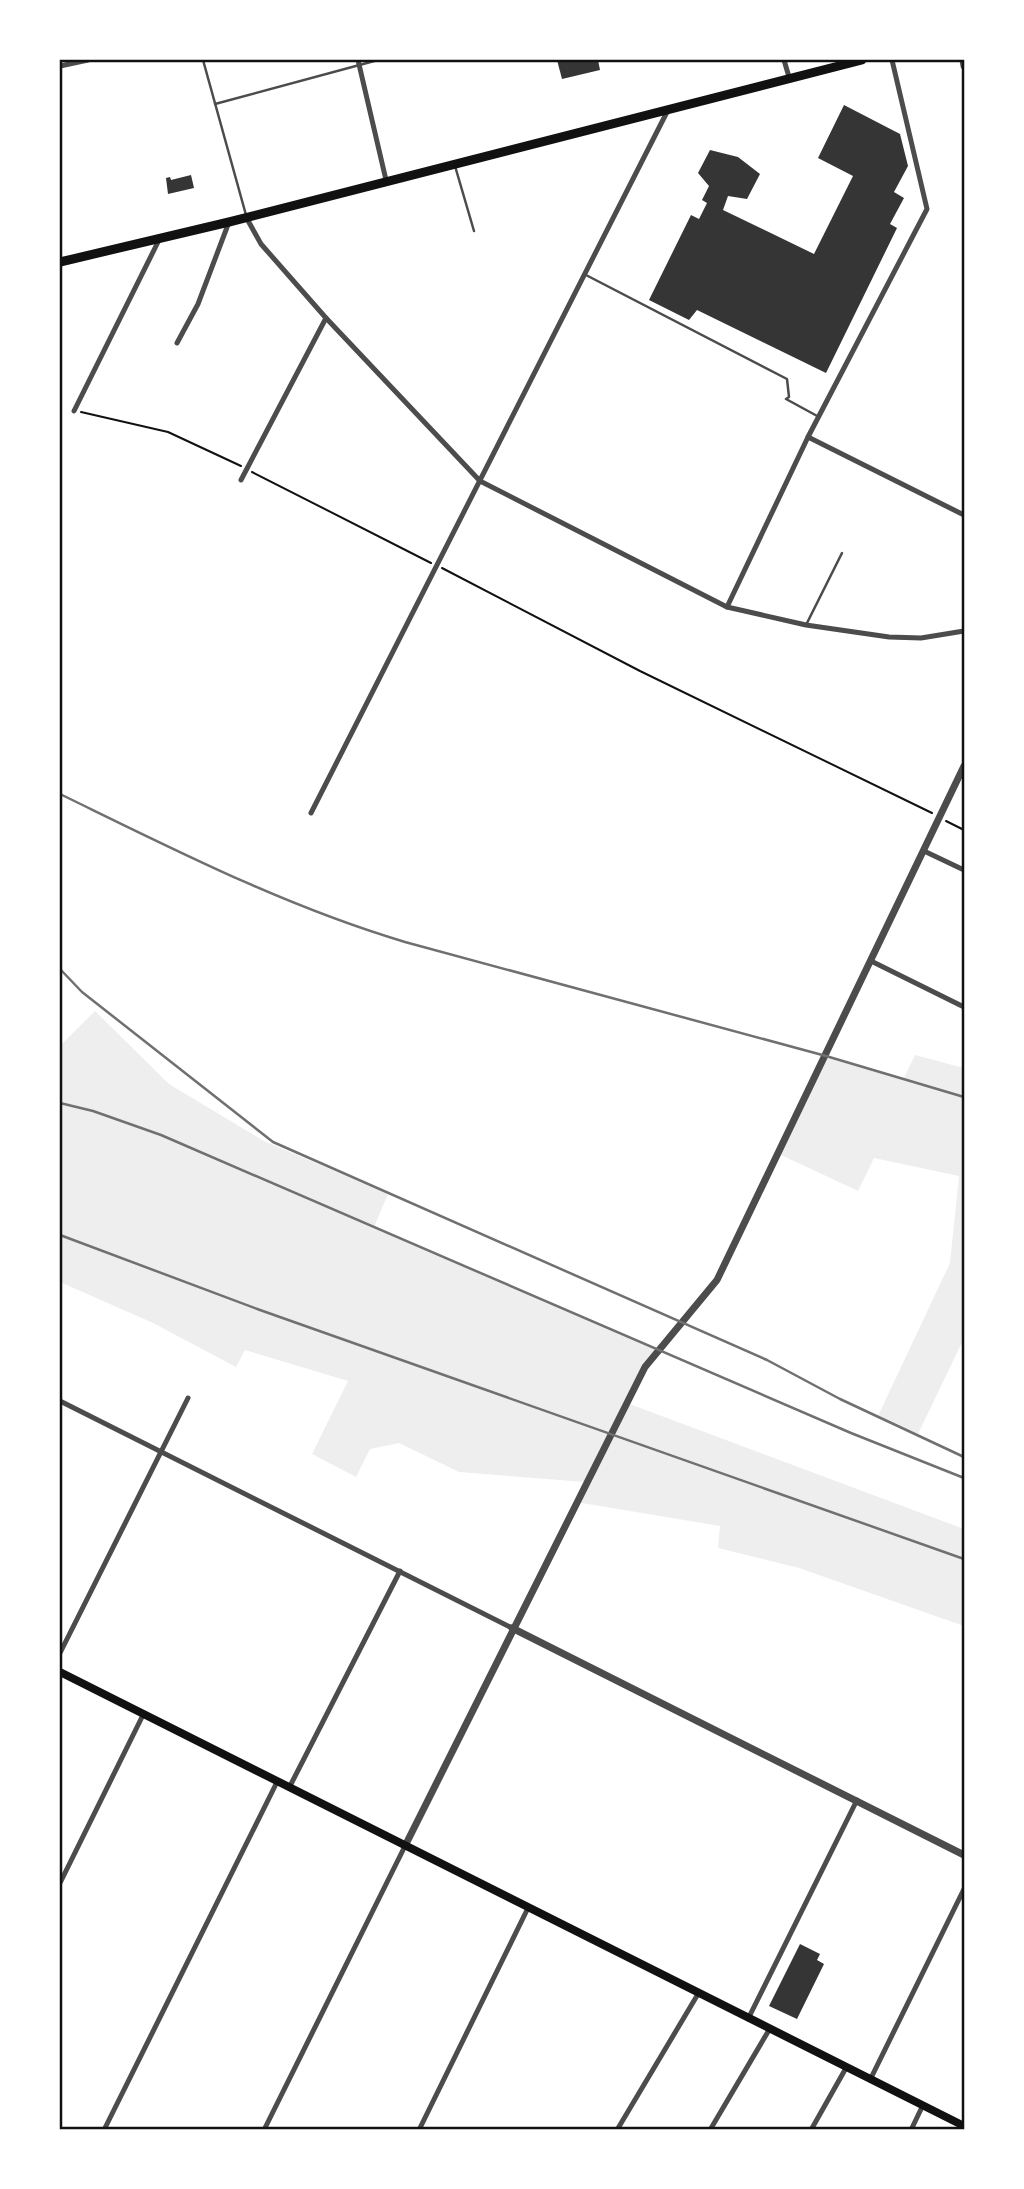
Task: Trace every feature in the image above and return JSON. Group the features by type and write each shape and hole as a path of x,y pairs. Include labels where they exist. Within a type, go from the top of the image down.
{"main road":[{"path":"60,259 229,222 454,162 862,60"},
{"path":"60,1672 964,2126"}],"street":[{"path":"60,66 88,60"},
{"path":"784,60 789,77"},
{"path":"727,607 808,438 927,209 892,60"},
{"path":"963,60 964,66"},
{"path":"359,62 386,180"},
{"path":"311,813 668,110"},
{"path":"246,217 261,244 326,318 480,481 727,607 806,625 889,638 921,638 964,631"},
{"path":"177,343 198,304 229,222"},
{"path":"74,411 160,237"},
{"path":"241,480 326,318"},
{"path":"808,438 964,515"},
{"path":"264,2130 617,1421 657,1349 717,1280 964,766"},
{"path":"924,850 964,870"},
{"path":"871,961 964,1007"},
{"path":"60,1653 188,1398"},
{"path":"60,1401 964,1855"},
{"path":"289,1788 400,1570"},
{"path":"60,1883 143,1714"},
{"path":"104,2130 277,1782"},
{"path":"748,2019 857,1800"},
{"path":"870,2080 964,1889"},
{"path":"419,2130 528,1908"},
{"path":"617,2130 698,1994"},
{"path":"710,2130 769,2030"},
{"path":"811,2130 846,2068"},
{"path":"911,2130 923,2105"}],"lane":[{"path":"203,60 246,217"},
{"path":"215,104 359,62 378,60"},
{"path":"454,162 474,231"},
{"path":"584,274 787,379 789,397 786,399 819,417"},
{"path":"806,625 842,553"}],"path":[{"path":"74,411 168,432 241,466"},
{"path":"250,471 430,562"},
{"path":"441,568 640,671 936,816"},
{"path":"945,820 964,830"}],"shaded area":[{"path":"95,1011 169,1084 264,1141 388,1194 374,1227 657,1349 627,1403 964,1529 964,1626 799,1568 718,1548 720,1526 576,1502 585,1482 459,1472 399,1443 370,1449 356,1477 312,1454 348,1381 245,1350 236,1367 153,1323 60,1282 60,1046"},
{"path":"915,1055 964,1068 964,1338 918,1434 878,1416 950,1263 959,1176 874,1158 858,1191 779,1154 826,1056 904,1078"}],"building":[{"path":"557,60 598,60 600,70 562,79"},
{"path":"844,105 900,134 908,166 894,192 904,198 890,224 897,228 826,373 697,310 689,320 649,300 691,215 699,219 707,203 702,200 709,186 698,173 710,150 738,157 760,174 747,199 728,196 723,210 814,254 853,176 818,158"},
{"path":"191,175 194,188 168,194 166,178 170,177 171,180"},
{"path":"800,1944 820,1954 817,1960 824,1964 797,2019 769,2006"}],"railway":[{"path":"60,794 272,894 360,928 826,1056 964,1097"},
{"path":"60,969 82,992 273,1142 767,1360 840,1399 964,1457"},
{"path":"60,1103 93,1111 161,1135 851,1433 964,1478"},
{"path":"60,1235 260,1310 964,1559"}]}
